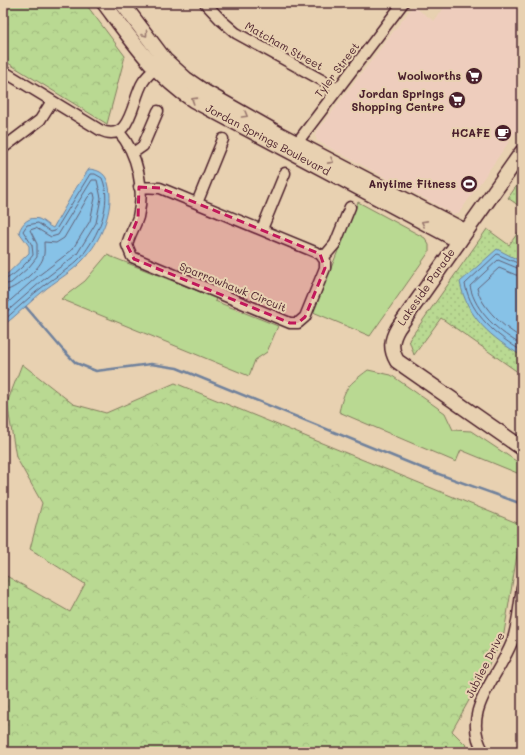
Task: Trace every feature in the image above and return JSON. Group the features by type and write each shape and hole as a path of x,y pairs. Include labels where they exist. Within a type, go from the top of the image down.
{"street":[{"name":"Jordan Springs Boulevard","path":"104,3 160,65"},
{"name":"Jordan Springs Boulevard","path":"122,3 174,86 193,100 293,148 462,236"},
{"name":"Matcham Street","path":"206,3 221,20 236,33 338,89"},
{"name":"Tyler Street","path":"293,148 403,3"},
{"path":"3,71 104,132 113,134 119,132 127,122 143,82 160,65"},
{"path":"3,148 40,120 52,101"},
{"path":"133,153 143,146 158,111"},
{"name":"Sparrowhawk Circuit","path":"119,132 133,153 139,187 139,211 127,245 132,257 284,321 298,323 305,317 325,268 324,258"},
{"path":"197,203 223,139"},
{"name":"Lakeside Parade","path":"522,152 398,328 393,337 392,353 397,361 405,367 522,448"},
{"path":"262,229 285,173"},
{"path":"139,187 160,188 317,252 324,258 335,244 350,207"},
{"name":"Jubilee Drive","path":"484,752 479,744 475,728 476,712 512,641 522,588"}],"highlighted area":[{"path":"139,187 160,188 320,254 325,268 305,317 298,323 290,323 134,259 127,245 138,218"}],"shaded area":[{"path":"448,3 522,3 522,123 459,213 453,214 317,141 315,134 413,6 434,21"}],"green space":[{"path":"3,3 85,3 125,56 107,124 3,60"},
{"path":"522,178 522,208 508,198"},
{"path":"358,202 425,238 429,245 429,252 370,336 313,312"},
{"path":"522,227 522,375 441,318 414,355 409,340 487,229 509,245"},
{"path":"107,255 216,298 215,301 278,326 267,352 255,360 249,376 61,299 85,281"},
{"path":"22,364 73,404 106,413 175,383 522,525 503,639 452,731 473,752 3,752 3,574 70,612 85,584 30,549 42,503 16,457 7,403"},
{"path":"368,370 391,375 445,413 453,430 471,431 522,465 522,475 461,450 456,462 339,412 345,392 355,380"}],"water":[{"path":"89,169 103,174 107,179 109,187 109,206 100,235 89,253 79,264 47,288 3,326 3,278 29,253 29,246 19,232 20,229 26,221 32,218 39,219 53,228 76,188"},
{"path":"497,249 522,262 522,356 501,342 482,326 468,306 463,295 460,282"}],"waterway":[{"path":"26,307 76,363 96,371 151,364 177,368 422,468 522,504"}],"place":[{"name":"Woolworths","path":"474,76"},
{"name":"Jordan Springs Shopping Centre","path":"457,100"},
{"name":"HCAFE","path":"503,133"},
{"name":"Anytime Fitness","path":"469,184"}]}
